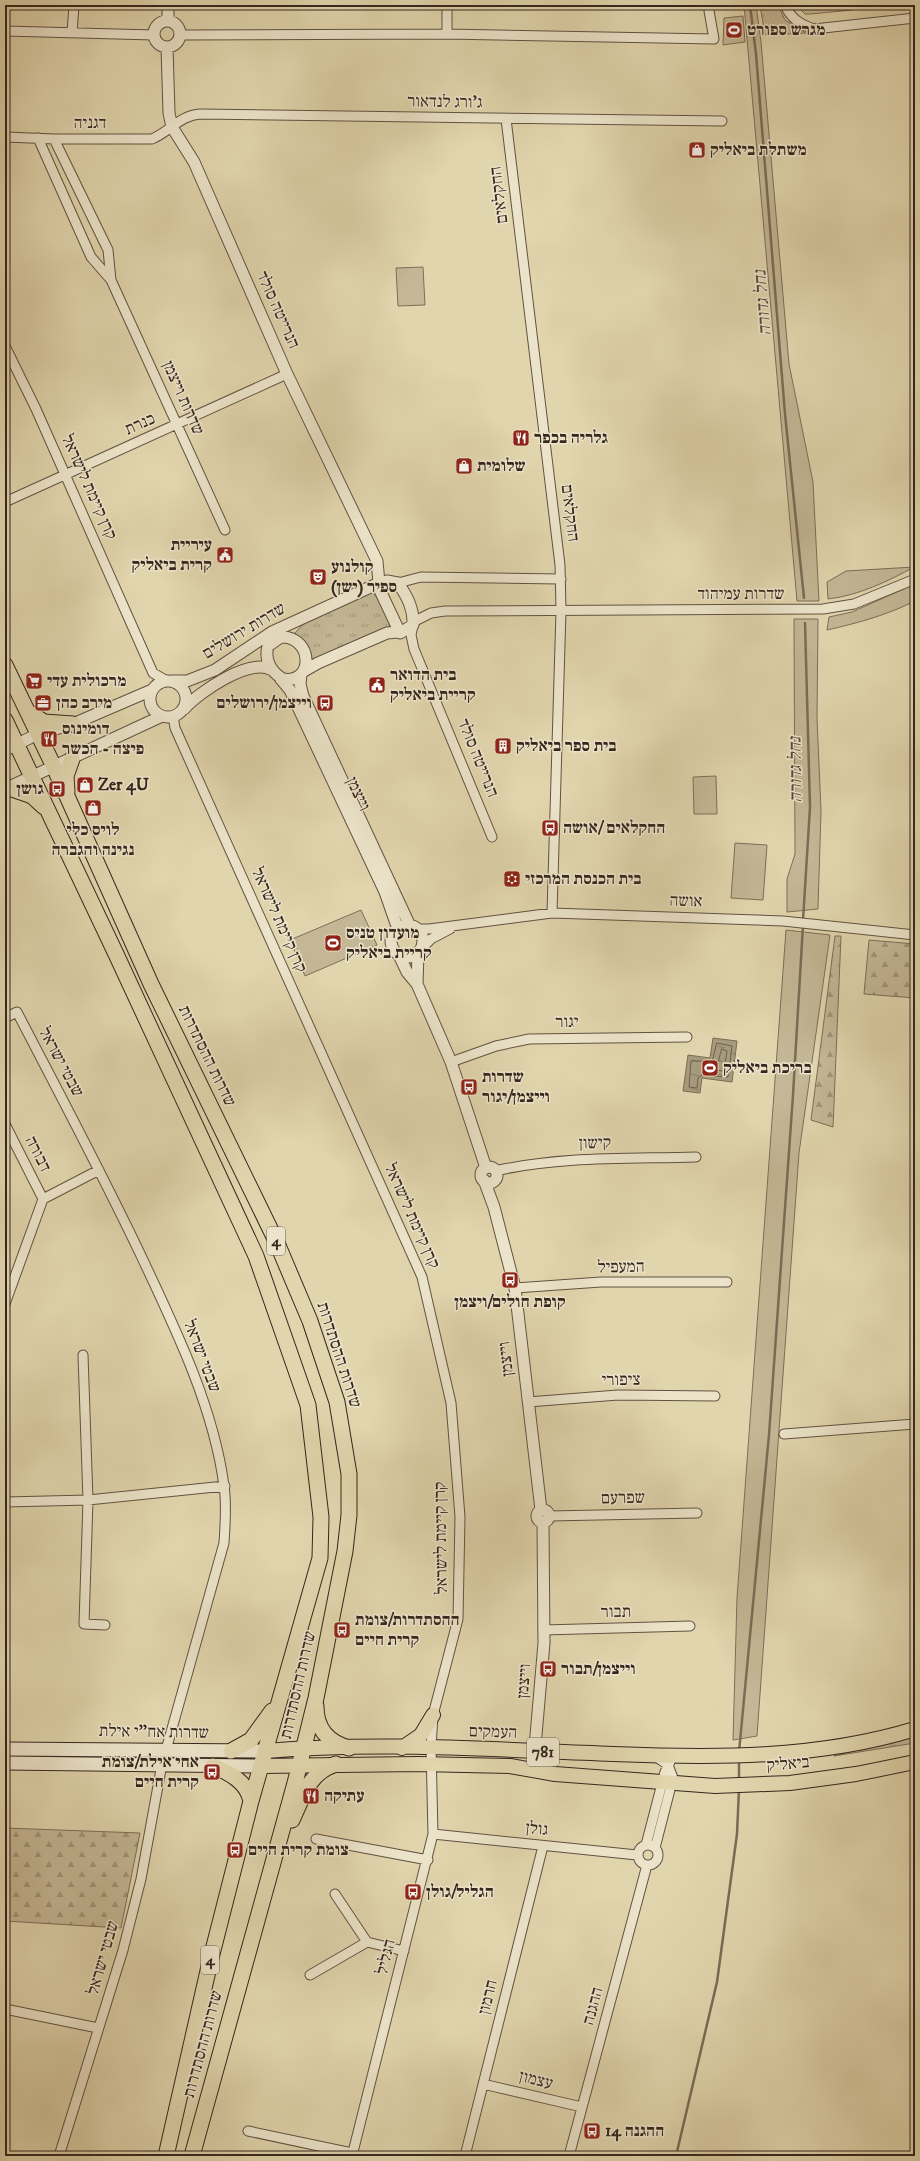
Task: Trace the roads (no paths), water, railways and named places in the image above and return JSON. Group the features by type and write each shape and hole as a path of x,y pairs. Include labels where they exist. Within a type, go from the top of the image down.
{"highway":[{"name":"4","path":"5,665 54,767"},
{"path":"26,710 44,722 73,724"},
{"name":"4","path":"5,720 11,747 32,777"},
{"path":"68,799 66,776 72,759"},
{"name":"שדרות ההסתדרות","path":"54,767 151,984 277,1243 310,1321 337,1402 349,1474 349,1515 345,1551 316,1698 192,2156"},
{"name":"שדרות ההסתדרות","path":"32,777 256,1256 308,1405 321,1517 320,1558 251,1801 210,1962 166,2156"},
{"path":"7,788 32,796 48,811"},
{"path":"231,1751 251,1740 267,1720 280,1698"},
{"path":"316,1698 316,1716 320,1728 334,1742 350,1748"},
{"path":"275,1853 312,1780 323,1769 336,1764"},
{"path":"213,1766 235,1777 247,1791 251,1801"}],"main road":[{"path":"402,1748 421,1735 433,1715"},
{"name":"ביאליק","path":"682,1756 770,1755 848,1746 915,1729"},
{"name":"שדרות אח\"י אילת","path":"5,1749 266,1751 303,1748"},
{"name":"העמקים","path":"303,1748 430,1748 682,1756"},
{"name":"שדרות אח\"י אילת","path":"5,1762 213,1766 298,1765"},
{"name":"ביאליק","path":"668,1784 703,1786 774,1785 837,1777 915,1762"},
{"name":"העמקים","path":"298,1765 431,1764 518,1766 555,1774 624,1778 668,1784"}],"street":[{"path":"72,34 74,5"},
{"path":"168,5 168,21"},
{"path":"447,5 447,34"},
{"path":"179,35 447,34 714,39 708,5"},
{"path":"785,5 788,13 800,24 814,29 915,18"},
{"path":"168,21 178,28 179,35 175,43 167,47 157,42 154,36 157,25 168,21"},
{"path":"5,31 154,36"},
{"name":"הנרייטה סולד","path":"167,47 169,113 172,127 194,162 287,374 377,561 378,583 399,632 414,649"},
{"name":"ג'ורג לנדאור","path":"172,127 194,114 722,121"},
{"name":"החקלאים","path":"506,119 561,579 552,913"},
{"name":"דגניה","path":"5,137 54,139 152,139 172,127"},
{"name":"שדרות וייצמן","path":"38,138 91,257 112,280"},
{"name":"שדרות וייצמן","path":"54,139 108,250 112,280 225,530"},
{"name":"קרן קיימת לישראל","path":"5,346 66,475 153,673 169,681"},
{"name":"כנרת","path":"5,502 287,374"},
{"path":"378,583 387,581 398,583 421,577 561,579"},
{"name":"שדרות עמיהוד","path":"561,611 823,609 854,604 915,579"},
{"name":"שדרות ירושלים","path":"169,681 187,681 215,670 272,632 378,583"},
{"path":"398,583 406,594 413,623"},
{"path":"276,640 266,656 272,670 280,678 292,679 318,663 387,633 399,632 431,613 444,611 561,611"},
{"path":"215,670 257,652 315,612"},
{"name":"הנרייטה סולד","path":"413,623 411,635 414,649 492,837"},
{"path":"276,640 294,638 301,645 306,657 302,673"},
{"name":"שדרות ירושלים","path":"7,788 172,714 201,692 248,669 260,666 272,670"},
{"name":"וייצמן","path":"302,673 300,684 303,696 413,927"},
{"name":"וייצמן","path":"280,678 290,690 385,892 398,929"},
{"path":"11,747 38,734 73,724 152,690 158,684 169,681 182,687 186,699 172,714 154,712 150,703 152,690"},
{"name":"קרן קיימת לישראל","path":"172,714 175,728 422,1277 451,1403 460,1517 458,1619 433,1715 430,1748 431,1764"},
{"name":"אושה","path":"413,927 456,926 552,913 670,916 798,923 915,935"},
{"name":"אושה","path":"420,950 432,939 456,926"},
{"path":"413,927 423,938 420,950 411,957 399,955 394,950 392,941 398,929 413,927"},
{"name":"וייצמן","path":"417,984 420,950"},
{"name":"וייצמן","path":"399,955 407,972 417,984 451,1062 492,1172 494,1207"},
{"name":"שבטי ישראל","path":"5,1018 17,1012 99,1170 176,1329 217,1446 225,1486 226,1514 224,1543 166,1750"},
{"name":"יגור","path":"451,1062 496,1046 530,1039 687,1037"},
{"name":"דבורה","path":"5,1124 8,1136 43,1199"},
{"name":"קישון","path":"492,1172 527,1164 572,1160 696,1157"},
{"path":"5,1304 43,1199 99,1170"},
{"name":"וייצמן","path":"492,1172 481,1173 494,1207 515,1288 528,1402 544,1516 544,1643 536,1752 533,1770"},
{"name":"המעפיל","path":"515,1288 601,1282 727,1282"},
{"path":"83,1355 88,1500 84,1624 106,1625"},
{"name":"ציפורי","path":"528,1402 618,1395 715,1396"},
{"path":"784,1434 915,1424"},
{"path":"5,1502 88,1500 225,1486"},
{"name":"שפרעם","path":"544,1516 697,1513"},
{"name":"תבור","path":"543,1630 690,1626"},
{"path":"655,1756 668,1765"},
{"path":"668,1784 646,1845 640,1848 637,1855 641,1863 647,1865 654,1863 657,1858 655,1848 668,1784 668,1765 672,1760 682,1756"},
{"name":"שבטי ישראל","path":"59,2156 119,1963 141,1879 162,1764"},
{"name":"הגליל","path":"352,2154 434,1834 431,1764"},
{"name":"גולן","path":"434,1834 637,1855"},
{"path":"316,1839 428,1860"},
{"path":"646,1845 655,1848"},
{"name":"חרמון","path":"465,2156 543,1846"},
{"name":"ההגנה","path":"569,2156 647,1865"},
{"path":"335,1894 367,1942 404,1951"},
{"path":"310,1976 367,1942"},
{"path":"5,2009 98,2028"},
{"name":"עצמון","path":"483,2084 582,2107"},
{"path":"248,2131 352,2154"}],"water":[{"name":"בריכת ביאליק","path":"713,1038 737,1041 732,1082 702,1078 700,1093 683,1091 688,1055 710,1058"}],"waterway":[{"name":"נחל גדורה","path":"750,5 756,54 785,414 804,598"},
{"name":"נחל גדורה","path":"803,920 810,807 805,623"},
{"path":"739,1752 769,1435 793,1095 803,925"},
{"path":"739,1761 739,1780"},
{"path":"676,2156 717,1982 737,1834 739,1789"}],"place":[{"name":"מגרש ספורט","path":"734,30"},
{"name":"משתלת ביאליק","path":"697,150"},
{"name":"גלריה בכפר","path":"521,438"},
{"name":"שלומית","path":"464,466"},
{"name":"עיריית קרית ביאליק","path":"225,555"},
{"name":"קולנוע ספיר (ישן)","path":"318,577"},
{"name":"מרכולית עדי","path":"34,681"},
{"name":"בית הדואר קריית ביאליק","path":"377,685"},
{"name":"מירב כהן","path":"43,703"},
{"name":"וייצמן/ירושלים","path":"325,703"},
{"name":"דומינוס פיצה - הכשר","path":"49,739"},
{"name":"בית ספר ביאליק","path":"503,746"},
{"name":"Zer 4U","path":"85,785"},
{"name":"גושן","path":"57,789"},
{"name":"לויס כלי נגינה והגברה","path":"93,808"},
{"name":"החקלאים /אושה","path":"550,828"},
{"name":"בית הכנסת המרכזי","path":"512,879"},
{"name":"מועדון טניס קריית ביאליק","path":"333,943"},
{"name":"בריכת ביאליק","path":"710,1068"},
{"name":"שדרות וייצמן/יגור","path":"469,1087"},
{"name":"קופת חולים/ויצמן","path":"510,1280"},
{"name":"ההסתדרות/צומת קרית חיים","path":"342,1630"},
{"name":"וייצמן/תבור","path":"548,1669"},
{"name":"אחי אילת/צומת קרית חיים","path":"212,1772"},
{"name":"עתיקה","path":"311,1796"},
{"name":"צומת קרית חיים","path":"235,1850"},
{"name":"הגליל/גולן","path":"413,1892"},
{"name":"ההגנה 14","path":"592,2131"}]}
